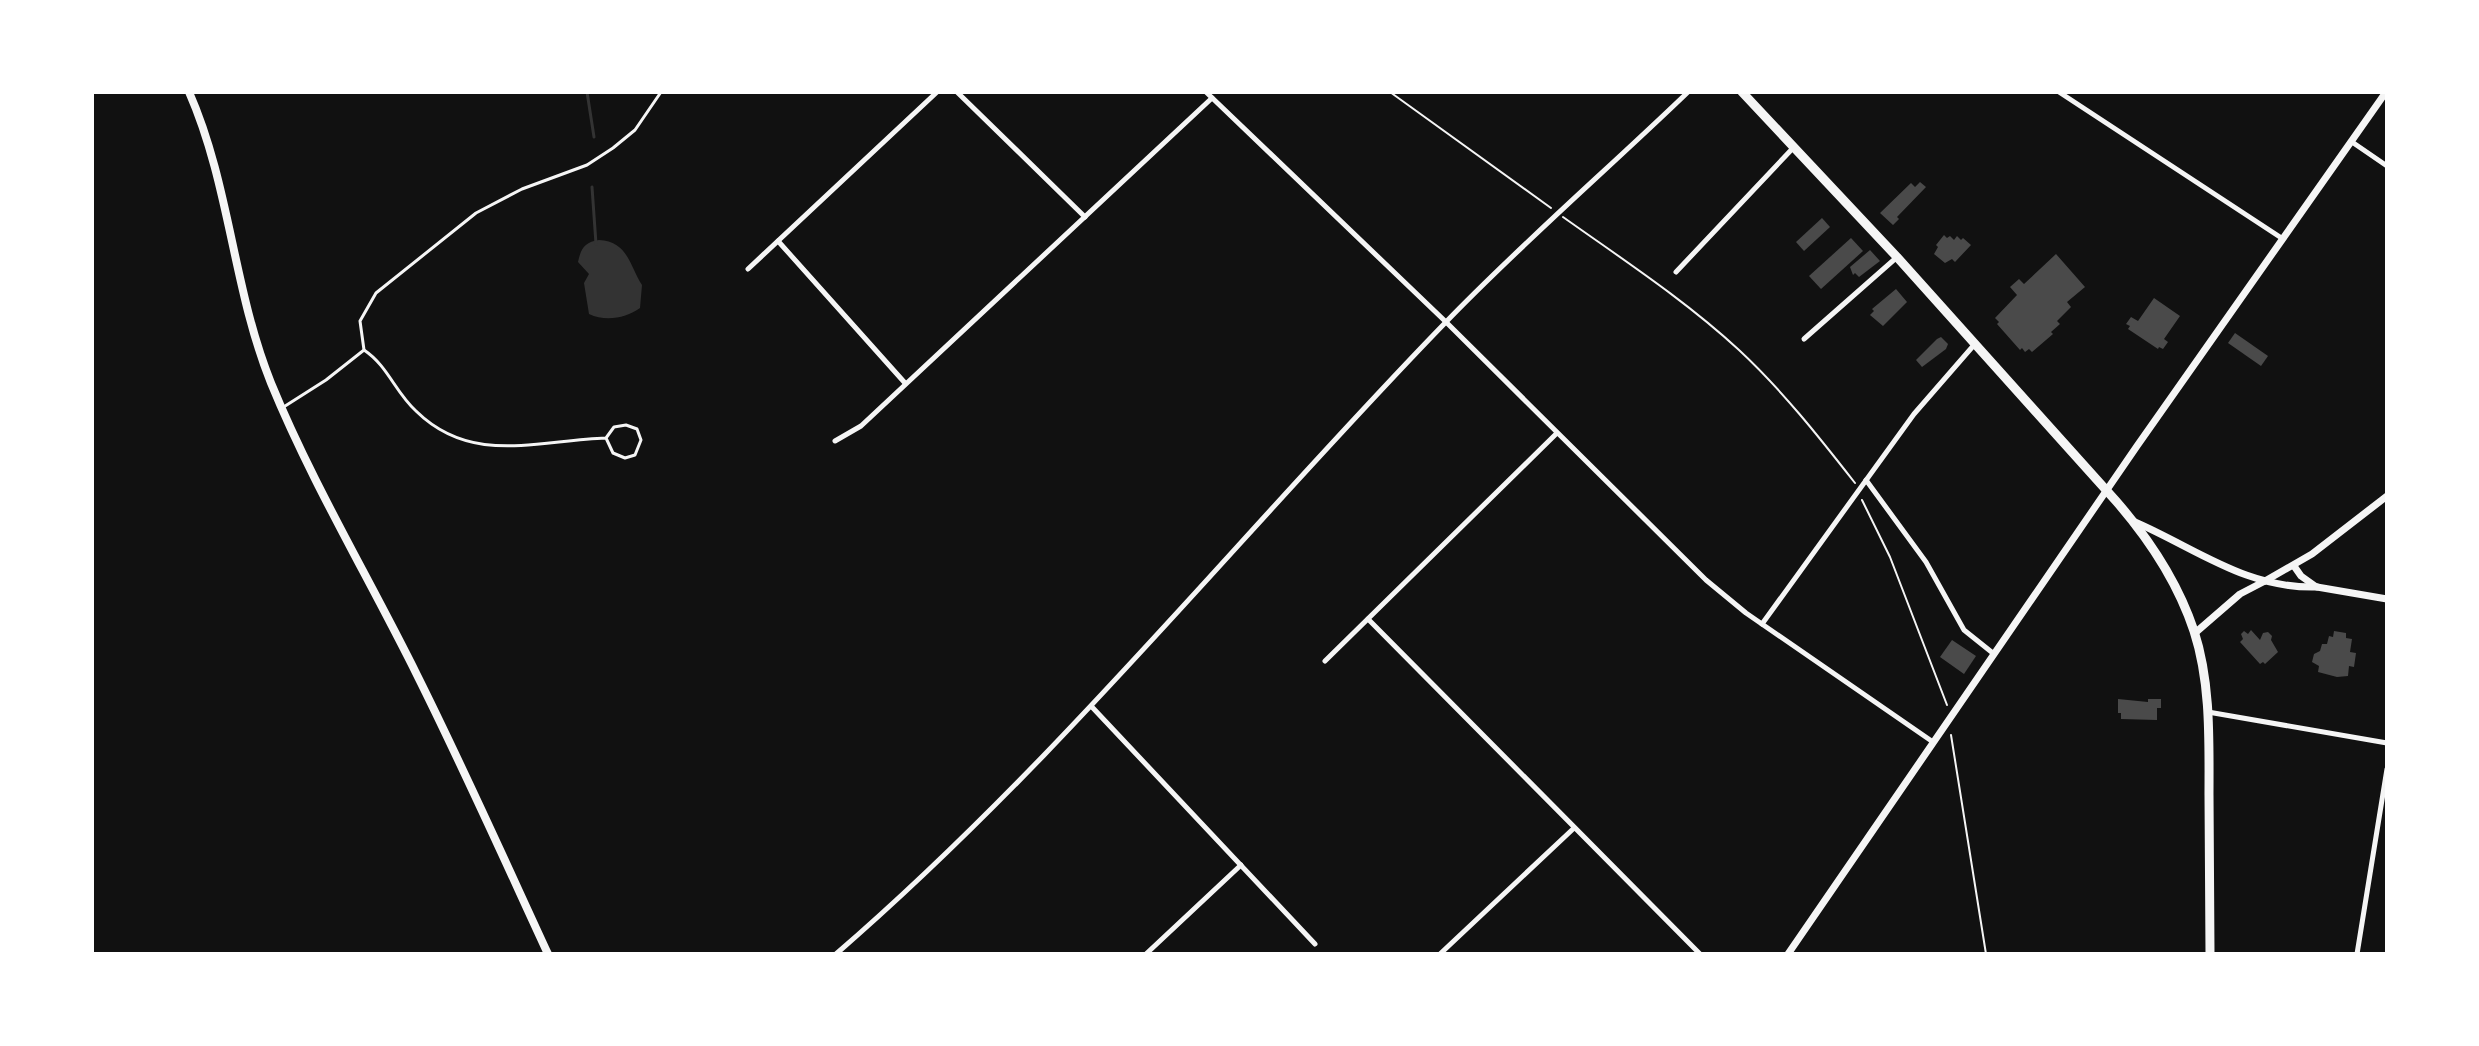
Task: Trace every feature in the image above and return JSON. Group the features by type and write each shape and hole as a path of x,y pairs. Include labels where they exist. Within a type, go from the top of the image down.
{"highway":[{"path":"1742,92 1897,257 2107,491 2133,521 2167,570 2195,633 2204,671 2208,712 2210,954"}],"main road":[{"path":"189,92 219,187 262,357 282,408 419,678 548,954"},
{"path":"1788,954 2386,92"},
{"path":"2195,633 2240,594 2294,566 2387,496"},
{"path":"2133,521 2231,571 2265,581 2387,599"},
{"path":"2294,566 2306,581 2317,587"}],"street":[{"path":"748,269 937,92"},
{"path":"957,92 1085,217"},
{"path":"1206,92 1446,322 1706,580 1762,624 1934,743"},
{"path":"836,954 947,854 1092,707 1446,322 1688,92"},
{"path":"2059,92 2283,239"},
{"path":"835,441 861,426 1212,98"},
{"path":"2352,142 2387,166"},
{"path":"1676,272 1794,147"},
{"path":"778,241 905,383"},
{"path":"1804,339 1897,257"},
{"path":"1762,624 1923,402 1975,344"},
{"path":"1325,661 1557,433"},
{"path":"1866,480 1926,562 1964,630 1995,654"},
{"path":"1368,619 1700,954"},
{"path":"1092,707 1315,944"},
{"path":"2208,712 2387,743"},
{"path":"2357,954 2387,769"},
{"path":"1440,954 1573,829"},
{"path":"1146,954 1241,865"}],"lane":[{"path":"606,438 502,447 460,438 414,410 385,368 364,350 360,321 376,293 476,213 522,189 587,165 613,148 635,130 661,92"},
{"path":"282,408 326,380 364,350"},
{"path":"626,425 637,429 641,440 635,455 625,458 613,453 606,438 614,427 626,425"}],"path":[{"path":"1390,92 1551,208"},
{"path":"1568,220 1738,349 1772,383 1856,485"},
{"path":"1862,500 1890,557 1948,706"},
{"path":"1951,736 1986,954"}],"shaded area":[{"path":"599,240 609,241 622,250 642,285 640,308 629,314 609,318 589,314 584,283 589,274 578,262 584,246"}],"building":[{"path":"1920,182 1926,187 1893,225 1880,213 1911,183 1915,187"},
{"path":"1822,218 1830,227 1804,251 1796,242"},
{"path":"1944,235 1954,240 1957,236 1961,240 1963,238 1971,245 1955,262 1952,259 1945,263 1934,254 1936,245"},
{"path":"1851,238 1863,251 1821,289 1809,276"},
{"path":"1870,250 1880,261 1859,277 1855,273 1853,275 1850,267"},
{"path":"2056,254 2085,287 2067,302 2071,307 2057,321 2060,324 2051,332 2053,334 2032,352 2029,349 2025,352 1997,324 1999,322 1995,318 2017,295 2010,287 2019,279 2024,284"},
{"path":"1896,289 1907,302 1883,326 1870,315 1874,311 1872,309"},
{"path":"2154,298 2180,316 2164,339 2168,342 2163,349 2158,349 2128,329 2130,326 2126,324 2131,317 2138,321"},
{"path":"2235,333 2268,356 2261,366 2228,343"},
{"path":"1941,337 1948,344 1946,349 1922,367 1916,360"},
{"path":"2251,630 2260,640 2263,633 2268,632 2272,636 2278,652 2265,664 2260,664 2240,642 2243,639 2241,634 2244,631 2248,634"},
{"path":"2334,631 2346,633 2346,638 2352,639 2350,652 2356,653 2354,667 2349,666 2348,676 2337,677 2318,672 2319,666 2312,662 2314,654 2320,651 2322,644 2327,644"},
{"path":"1952,640 1976,656 1964,674 1940,657"},
{"path":"2118,699 2148,702 2148,699 2161,699 2157,720 2121,719"}],"waterway":[{"path":"587,92 594,137"},
{"path":"592,187 596,244"}]}
